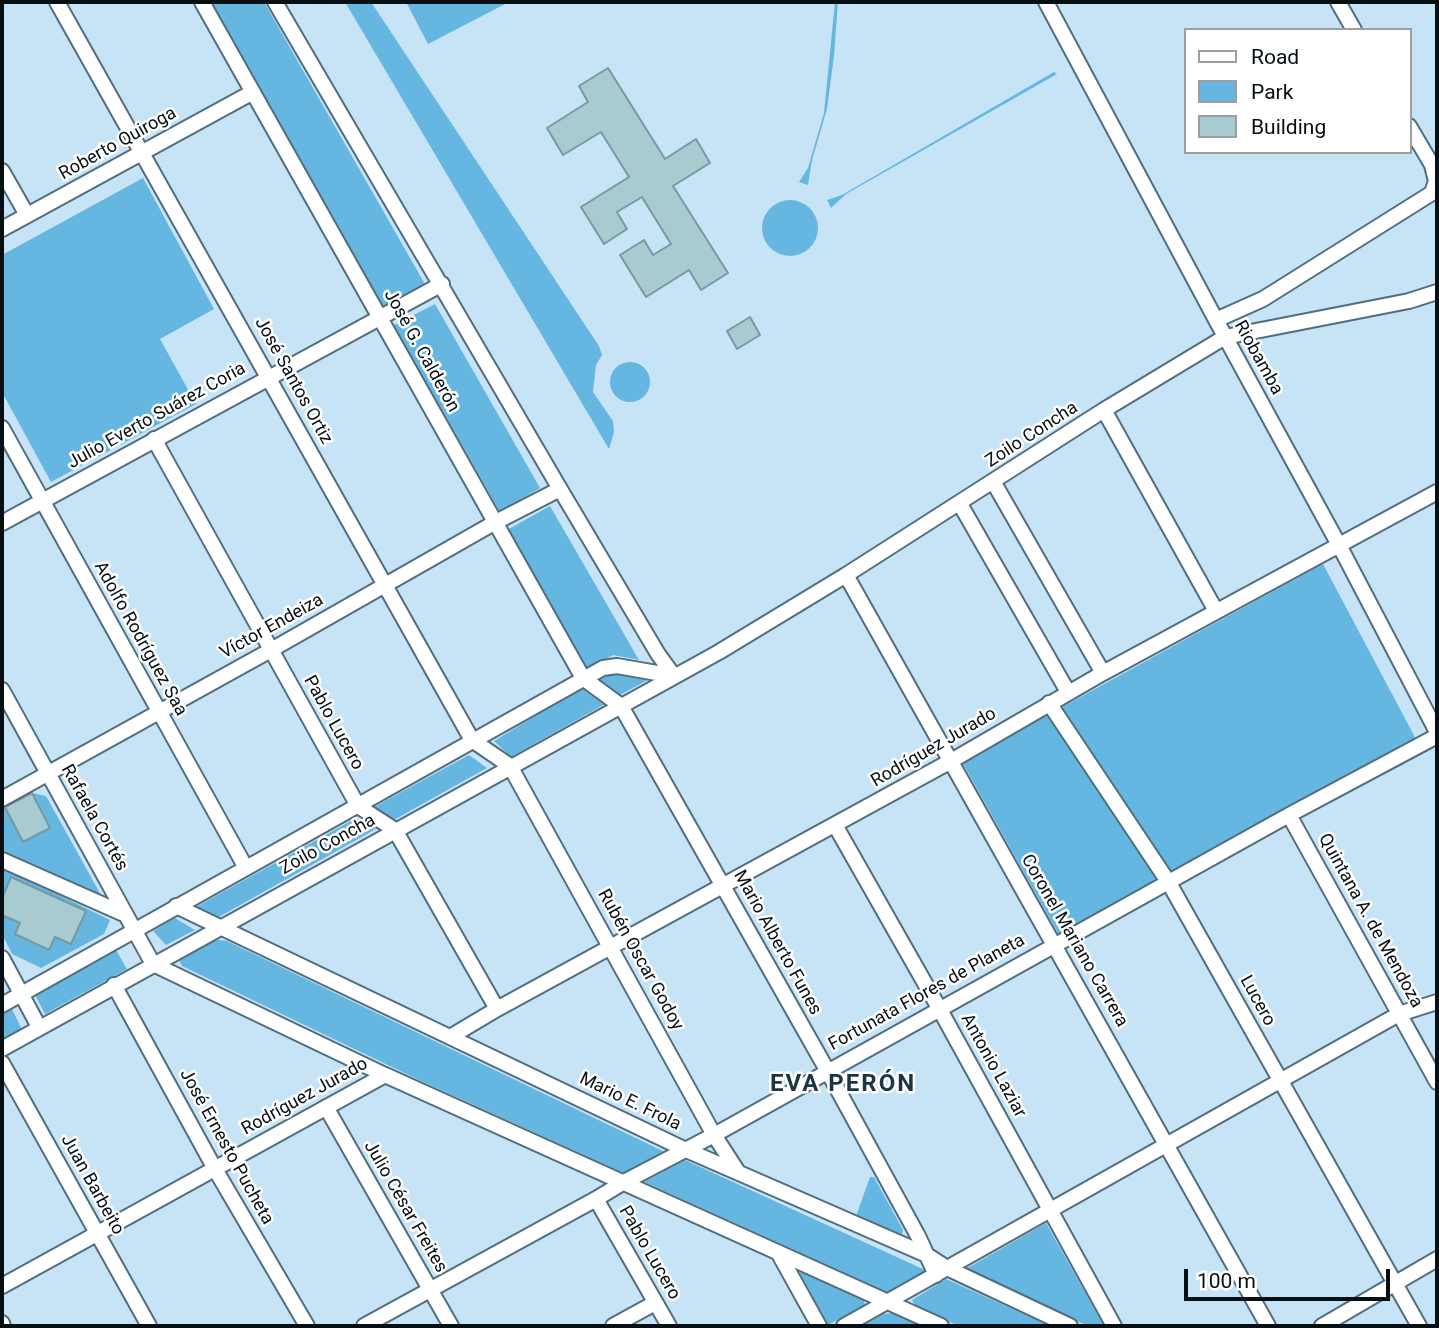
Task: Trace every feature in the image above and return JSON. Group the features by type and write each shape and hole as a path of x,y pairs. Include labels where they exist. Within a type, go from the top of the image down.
{"street":[{"name":"José Santos Ortiz","path":"57,2 472,740 510,766"},
{"name":"José G. Calderón","path":"202,2 583,678 621,706"},
{"path":"275,2 560,489 658,654 674,676"},
{"name":"Riobamba","path":"1045,2 1339,545 1437,734"},
{"path":"1338,2 1353,28"},
{"name":"Roberto Quiroga","path":"2,229 253,92"},
{"path":"1216,320 1263,299 1432,193 1436,181 1432,165 1411,129"},
{"path":"2,171 27,215"},
{"name":"Julio Everto Suárez Coria","path":"2,523 442,284"},
{"name":"Zoilo Concha","path":"2,1049 719,652 1225,337 1409,301 1437,292"},
{"path":"1104,410 1216,611"},
{"name":"Adolfo Rodríguez Saa","path":"2,428 246,868"},
{"name":"Pablo Lucero","path":"154,439 358,806 395,830 497,1009"},
{"path":"994,482 1103,673"},
{"name":"Víctor Endeiza","path":"2,799 494,523 560,489"},
{"name":"Rodríguez Jurado","path":"450,1037 951,761 1068,692 1437,492"},
{"path":"960,504 1068,692"},
{"name":"Coronel Mariano Carrera","path":"846,575 1268,1326"},
{"name":"Zoilo Concha","path":"2,1005 603,668 617,666 674,676"},
{"name":"Rafaela Cortés","path":"2,690 153,964"},
{"name":"Lucero","path":"1049,703 1168,883 1419,1326"},
{"name":"Mario Alberto Funes","path":"621,706 827,1070 927,1255"},
{"name":"Fortunata Flores de Planeta","path":"364,1326 1437,734"},
{"name":"Rubén Oscar Godoy","path":"510,766 713,1135 738,1172"},
{"name":"Quintana A. de Mendoza","path":"1289,815 1437,1082"},
{"name":"Antonio Laziar","path":"835,825 1114,1326"},
{"path":"2,860 124,914"},
{"name":"Mario E. Frola","path":"176,906 684,1149 927,1255 942,1272 1070,1326"},
{"path":"2,958 39,1027"},
{"path":"153,964 385,1075 941,1326"},
{"name":"José Ernesto Pucheta","path":"114,985 215,1169 307,1326"},
{"path":"844,1326 1399,1014 1437,1002"},
{"name":"Juan Barbeito","path":"2,1063 149,1326"},
{"name":"Rodríguez Jurado","path":"2,1286 385,1075"},
{"name":"Julio César Freites","path":"326,1107 451,1326"},
{"name":"Pablo Lucero","path":"596,1199 668,1326"},
{"path":"779,1254 819,1326"},
{"path":"1322,1326 1437,1259"},
{"path":"613,1326 655,1303"}],"green space":[{"path":"210,2 264,2 426,286 384,309"},
{"path":"345,2 371,2 599,346 602,355 596,365 593,392 613,421 614,432 609,449"},
{"path":"406,2 509,2 428,44"},
{"path":"835,2 838,2 834,56 827,109 812,160 808,185 799,182 808,168 824,113"},
{"path":"1054,72 1057,74 846,194 831,208 827,200 842,195"},
{"path":"143,178 214,309 160,339 196,404 51,482 2,392 2,255"},
{"path":"784,200 796,200 806,204 814,212 818,228 814,244 806,252 796,256 784,256 774,252 766,244 762,234 762,222 766,212 774,204"},
{"path":"435,304 540,488 500,512 394,325"},
{"path":"630,362 638,363 644,368 649,374 649,390 644,396 638,401 630,402 622,401 616,396 611,390 610,382 611,374 616,368 622,363"},
{"path":"550,506 639,660 613,655 587,669 507,530"},
{"path":"1323,564 1418,743 1059,935 962,762"},
{"path":"624,673 648,680 618,696 599,680 611,674"},
{"path":"583,687 605,704 511,757 494,741"},
{"path":"469,755 487,768 392,821 374,807"},
{"path":"32,793 46,796 101,895 2,852 2,809"},
{"path":"356,818 376,829 217,918 196,907"},
{"path":"2,867 110,920 104,934 41,968 12,954 2,934"},
{"path":"175,918 195,930 166,945 153,931"},
{"path":"210,939 227,941 667,1153 626,1174 421,1081 182,966 178,958"},
{"path":"116,950 127,969 45,1014 35,995"},
{"path":"12,1009 22,1030 2,1041 2,1015"},
{"path":"685,1160 925,1270 923,1275 889,1293 644,1182"},
{"path":"870,1177 874,1177 903,1230 901,1239 855,1219"},
{"path":"1046,1223 1104,1326 1088,1326 964,1270"},
{"path":"802,1272 864,1300 865,1306 826,1326 797,1275"},
{"path":"946,1279 1050,1326 959,1326 916,1307 912,1300"},
{"path":"892,1313 920,1326 862,1326 884,1314"}],"building":[{"path":"608,68 665,159 696,139 710,163 673,186 728,273 701,290 689,270 646,297 620,255 644,240 653,255 671,244 642,197 617,212 627,229 604,244 581,207 629,177 601,132 563,155 547,128 588,102 579,86"},
{"path":"750,317 760,335 737,349 727,331"},
{"path":"32,793 50,828 23,842 5,807"},
{"path":"11,877 86,911 71,944 55,937 49,950 15,934 20,923 2,915 2,898"}],"district":[{"name":"EVA PERÓN","path":"843,1085"}]}
